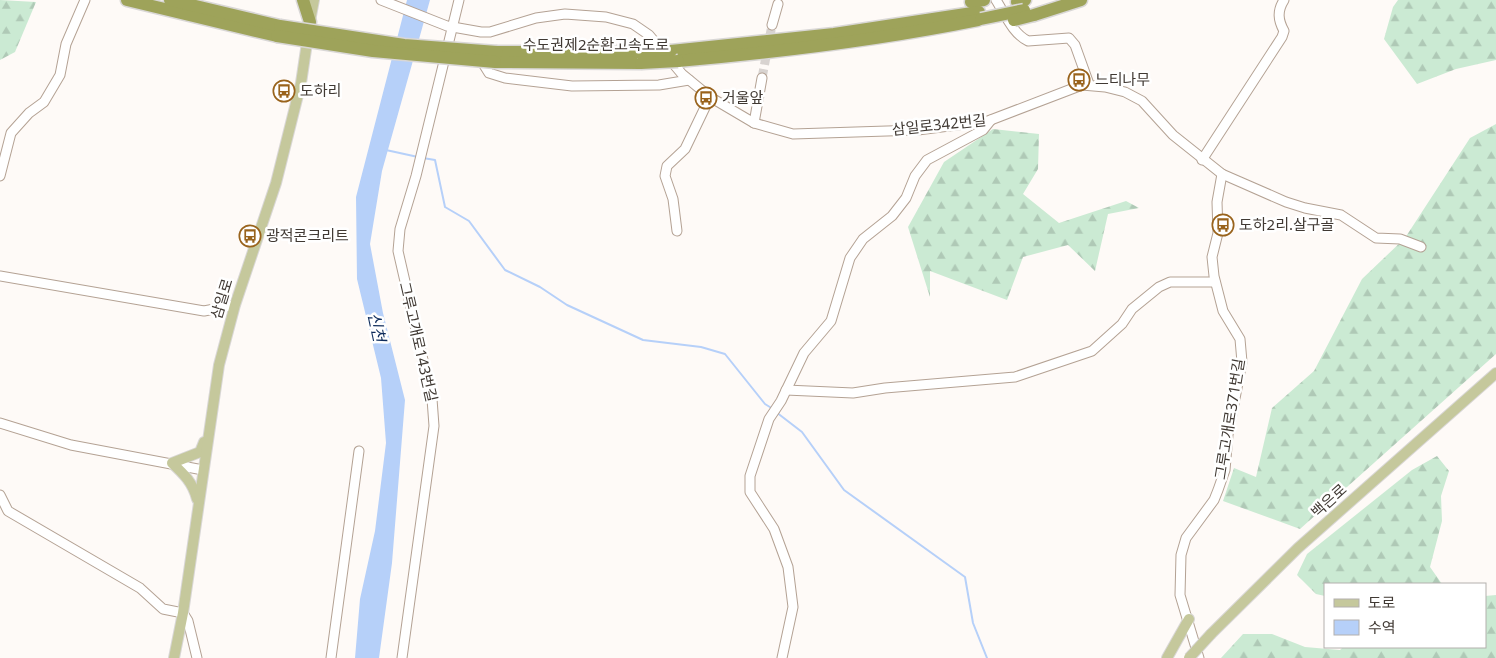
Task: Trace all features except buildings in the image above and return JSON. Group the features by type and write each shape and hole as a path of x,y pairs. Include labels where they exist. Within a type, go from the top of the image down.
{"highway":[{"name":"수도권제2순환고속도로","path":"127,0 278,31 404,45 492,60 675,56 724,57 924,31 979,8"},
{"name":"수도권제2순환고속도로","path":"170,0 206,8 278,31"},
{"path":"178,0 206,8"},
{"path":"303,0 310,22"},
{"name":"수도권제2순환고속도로","path":"675,56 765,42 842,33 979,8 1025,7 1066,0"},
{"path":"1002,24 1025,7 1081,0"},
{"path":"765,42 857,27"},
{"path":"724,57 832,51"}],"main road":[{"name":"삼일로","path":"174,658 183,613 219,365 235,305 288,141 301,83 314,0"},
{"name":"백은로","path":"1189,658 1298,548 1492,377"},
{"path":"198,505 194,488 188,478 172,463 200,452 210,429"},
{"path":"1168,658 1189,619"}],"street":[{"path":"0,176 11,133 28,113 44,102 60,75 66,44 85,0"},
{"name":"삼일로342번길","path":"381,0 450,27 490,32 550,16 606,17 633,24 649,36 689,80 710,97 754,123 781,132 819,134 918,130 991,120 1062,91 1089,84 1125,92 1142,101 1173,135 1202,160"},
{"name":"그루고개로143번길","path":"402,658 434,426 432,399 398,251 400,228 416,176 417,163 450,27 459,0"},
{"path":"996,0 1010,24 1028,41 1069,38 1076,45 1089,84"},
{"path":"1284,0 1278,14 1279,22 1284,31 1282,36 1202,160 1222,174 1286,202 1341,215 1376,238 1383,240 1400,239 1421,247"},
{"path":"772,25 778,4"},
{"path":"492,60 489,73 505,78 572,86 659,85 689,80"},
{"path":"754,123 762,78"},
{"path":"677,231 673,199 665,176 667,166 685,149 710,97"},
{"path":"782,658 792,607 788,567 774,529 750,492 750,476 769,419 804,353 831,321 850,258 863,238 892,216 906,198 915,176 927,160 983,130 991,120"},
{"name":"그루고개로371번길","path":"1199,658 1189,619 1180,595 1181,555 1186,538 1214,500 1225,470 1228,436 1242,362 1240,339 1223,311 1215,282 1212,257 1219,225 1217,202 1222,174"},
{"path":"0,276 204,311 235,305"},
{"path":"786,390 853,393 885,388 1015,377 1092,351 1122,324 1132,309 1159,287 1170,282 1215,282"},
{"path":"0,423 72,445 203,470"},
{"path":"331,658 359,451"},
{"path":"0,495 8,511 140,588 163,609 183,613"},
{"name":"삼일로","path":"183,613 188,621 197,658"}],"green space":[{"path":"0,0 36,2 15,52 0,60"},
{"path":"1398,0 1496,0 1496,60 1456,69 1417,84 1384,39 1393,7"},
{"path":"1496,124 1496,354 1300,529 1223,501 1234,468 1256,477 1272,408 1314,371 1362,279 1405,238 1470,138"},
{"path":"993,129 1039,134 1038,169 1023,194 1059,223 1126,201 1139,208 1108,214 1095,271 1068,245 1023,257 1007,300 930,271 930,297 908,227 944,162"},
{"path":"1437,456 1449,471 1441,496 1442,521 1430,567 1441,583 1324,583 1324,596 1316,594 1297,575 1307,554 1412,470"},
{"path":"1496,595 1496,658 1221,658 1243,634 1272,634 1305,647 1340,650 1342,648 1486,648 1486,596"}],"water":[{"name":"신천","path":"407,0 430,0 382,171 370,244 383,313 405,400 392,563 379,658 355,658 360,599 375,531 386,443 381,378 357,279 356,197"}],"waterway":[{"path":"386,150 418,157"},
{"path":"423,158 435,160 445,207 469,221 505,270 540,287 567,305 643,340 701,347 725,354 765,404 773,409"},
{"path":"776,412 802,432 844,490 965,577 973,623 987,658"}],"tunnel":[{"path":"762,78 772,25"}],"place":[{"name":"느티나무","path":"1079,80"},
{"name":"도하리","path":"284,91"},
{"name":"거울앞","path":"706,98"},
{"name":"도하2리.살구골","path":"1223,225"},
{"name":"광적콘크리트","path":"250,236"}]}
